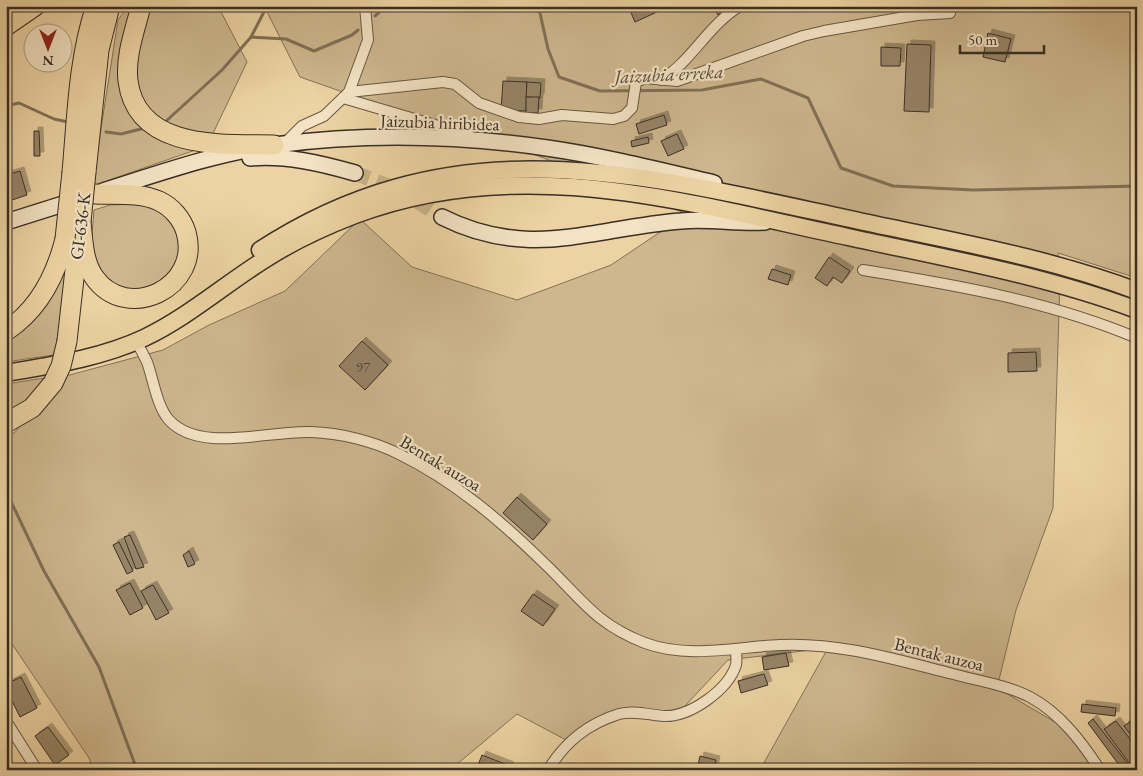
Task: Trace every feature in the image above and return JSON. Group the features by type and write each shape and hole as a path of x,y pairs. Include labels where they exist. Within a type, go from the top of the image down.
{"highway":[{"path":"6,26 35,6"},
{"name":"GI-636-K","path":"6,423 32,408 53,383 61,366 67,341 81,222 79,172 80,83 85,49 96,6"},
{"name":"GI-636-K","path":"6,331 32,308 49,283 65,239 79,172 99,50 110,6"},
{"path":"141,6 131,45 128,81 132,96 140,112 151,123 181,139 223,144 279,145"},
{"path":"81,222 84,251 90,268 100,284 116,294 134,299 152,296 168,288 181,274 187,257 187,238 181,221 175,213 152,198 95,194"}],"main road":[{"name":"Jaizubia hiribidea","path":"6,222 185,165 279,145 396,137 490,141 608,159 717,184 736,194"},
{"name":"Jaizubia hiribidea","path":"140,179 259,157 309,161 355,174"},
{"path":"158,331 258,252 296,228 354,201 432,178 486,170 567,170 656,180 736,194 1018,255 1084,272 1137,291"},
{"path":"6,373 96,356 136,342 158,331 198,306 263,260 309,234 374,208 434,193 486,185 565,185 698,205 1015,272 1079,290 1137,310"},
{"path":"442,217 481,233 528,241 577,238 641,225 682,220 748,223 772,221"}],"street":[{"path":"279,145 302,126 324,116 346,95 368,40 365,6"},
{"path":"660,80 675,72 716,26 740,6"},
{"path":"346,95 443,82 455,84 479,103 495,110 539,119 562,115 613,119 624,116 632,108 634,86 636,82 645,78 677,81 817,33 917,15 950,13"},
{"path":"346,95 490,141"},
{"path":"863,270 1002,295 1083,318 1137,338"},
{"name":"Bentak auzoa","path":"136,342 146,360 168,420 194,436 224,439 275,433 313,432 358,439 397,452 439,476 472,499 547,566 595,616 621,632 647,644 674,649 736,650 782,645 844,649 1001,687 1029,697 1047,709 1086,747 1100,770"},
{"path":"548,770 569,741 594,723 620,714 635,712 666,716 682,714 699,706 714,695 736,665 736,650"},
{"path":"6,721 37,770"}],"shaded area":[{"path":"128,6 218,6 247,62 207,146 92,186 118,20"},
{"path":"264,6 1137,6 1137,278 1058,253 1060,278 1053,508 1016,610 997,688 1072,732 1103,770 760,770 828,648 728,660 671,721 627,716 568,741 517,714 450,770 93,770 89,758 6,635 6,434 14,433 62,377 163,350 209,325 285,291 360,219 412,267 517,300 611,265 687,214 487,136 383,106 300,77"},
{"path":"133,204 152,207 169,219 178,230 179,261 171,274 141,292 124,291 107,280 96,268 91,247 94,210 110,205"},
{"path":"70,238 57,342 53,355 6,362 6,338"},
{"path":"44,378 30,399 6,415 6,384"}],"building":[{"path":"633,6 670,6 635,22 629,8"},
{"path":"712,6 731,6 718,15"},
{"path":"988,33 1011,39 1005,62 983,57"},
{"path":"907,44 931,45 929,112 904,111"},
{"path":"881,47 901,48 900,66 881,66"},
{"path":"503,81 527,82 526,111 501,110"},
{"path":"527,82 541,83 540,98 526,97"},
{"path":"526,97 539,97 538,113 526,113"},
{"path":"664,115 667,125 639,134 636,124"},
{"path":"34,131 39,131 40,156 34,156"},
{"path":"677,134 684,149 668,156 661,141"},
{"path":"648,137 649,143 632,147 631,141"},
{"path":"20,171 27,195 12,200 6,175"},
{"path":"829,257 850,271 842,283 833,277 827,286 815,278"},
{"path":"772,269 791,275 788,285 768,279"},
{"path":"362,341 388,365 365,390 339,366"},
{"path":"1036,352 1037,371 1008,372 1008,353"},
{"path":"517,497 547,524 533,540 503,513"},
{"path":"130,535 144,567 136,569 124,537"},
{"path":"119,542 133,571 127,574 113,545"},
{"path":"189,551 195,564 188,567 183,555"},
{"path":"130,583 143,608 130,615 116,590"},
{"path":"153,585 169,613 156,620 141,591"},
{"path":"533,594 555,609 543,626 521,611"},
{"path":"786,653 789,666 764,670 762,657"},
{"path":"764,674 768,685 741,693 738,681"},
{"path":"21,677 37,708 20,717 6,689 6,684"},
{"path":"1082,704 1116,708 1115,716 1081,712"},
{"path":"1093,719 1128,764 1122,769 1088,723"},
{"path":"1116,721 1137,748 1137,759 1130,764 1104,729"},
{"path":"1131,721 1137,728 1137,743 1124,726"},
{"path":"48,727 69,755 55,765 35,736"},
{"path":"482,755 510,766 508,770 476,770"},
{"path":"700,756 716,760 714,770 697,770"}],"waterway":[{"path":"251,37 267,6"},
{"name":"Jaizubia erreka","path":"375,16 382,10 395,6"},
{"name":"Jaizubia erreka","path":"533,6 540,13 548,49 559,77 600,91 702,90 761,79 808,98 841,168 893,186 973,190 1137,186"},
{"name":"Jaizubia erreka","path":"164,123 222,70 251,37 286,39 314,51 352,35 358,30"},
{"name":"Jaizubia erreka","path":"6,106 19,103 54,119 68,122"},
{"name":"Jaizubia erreka","path":"106,132 121,134 145,128"},
{"path":"6,491 44,571 99,667 137,770"}],"tunnel":[{"path":"355,173 401,191 442,217"}]}
